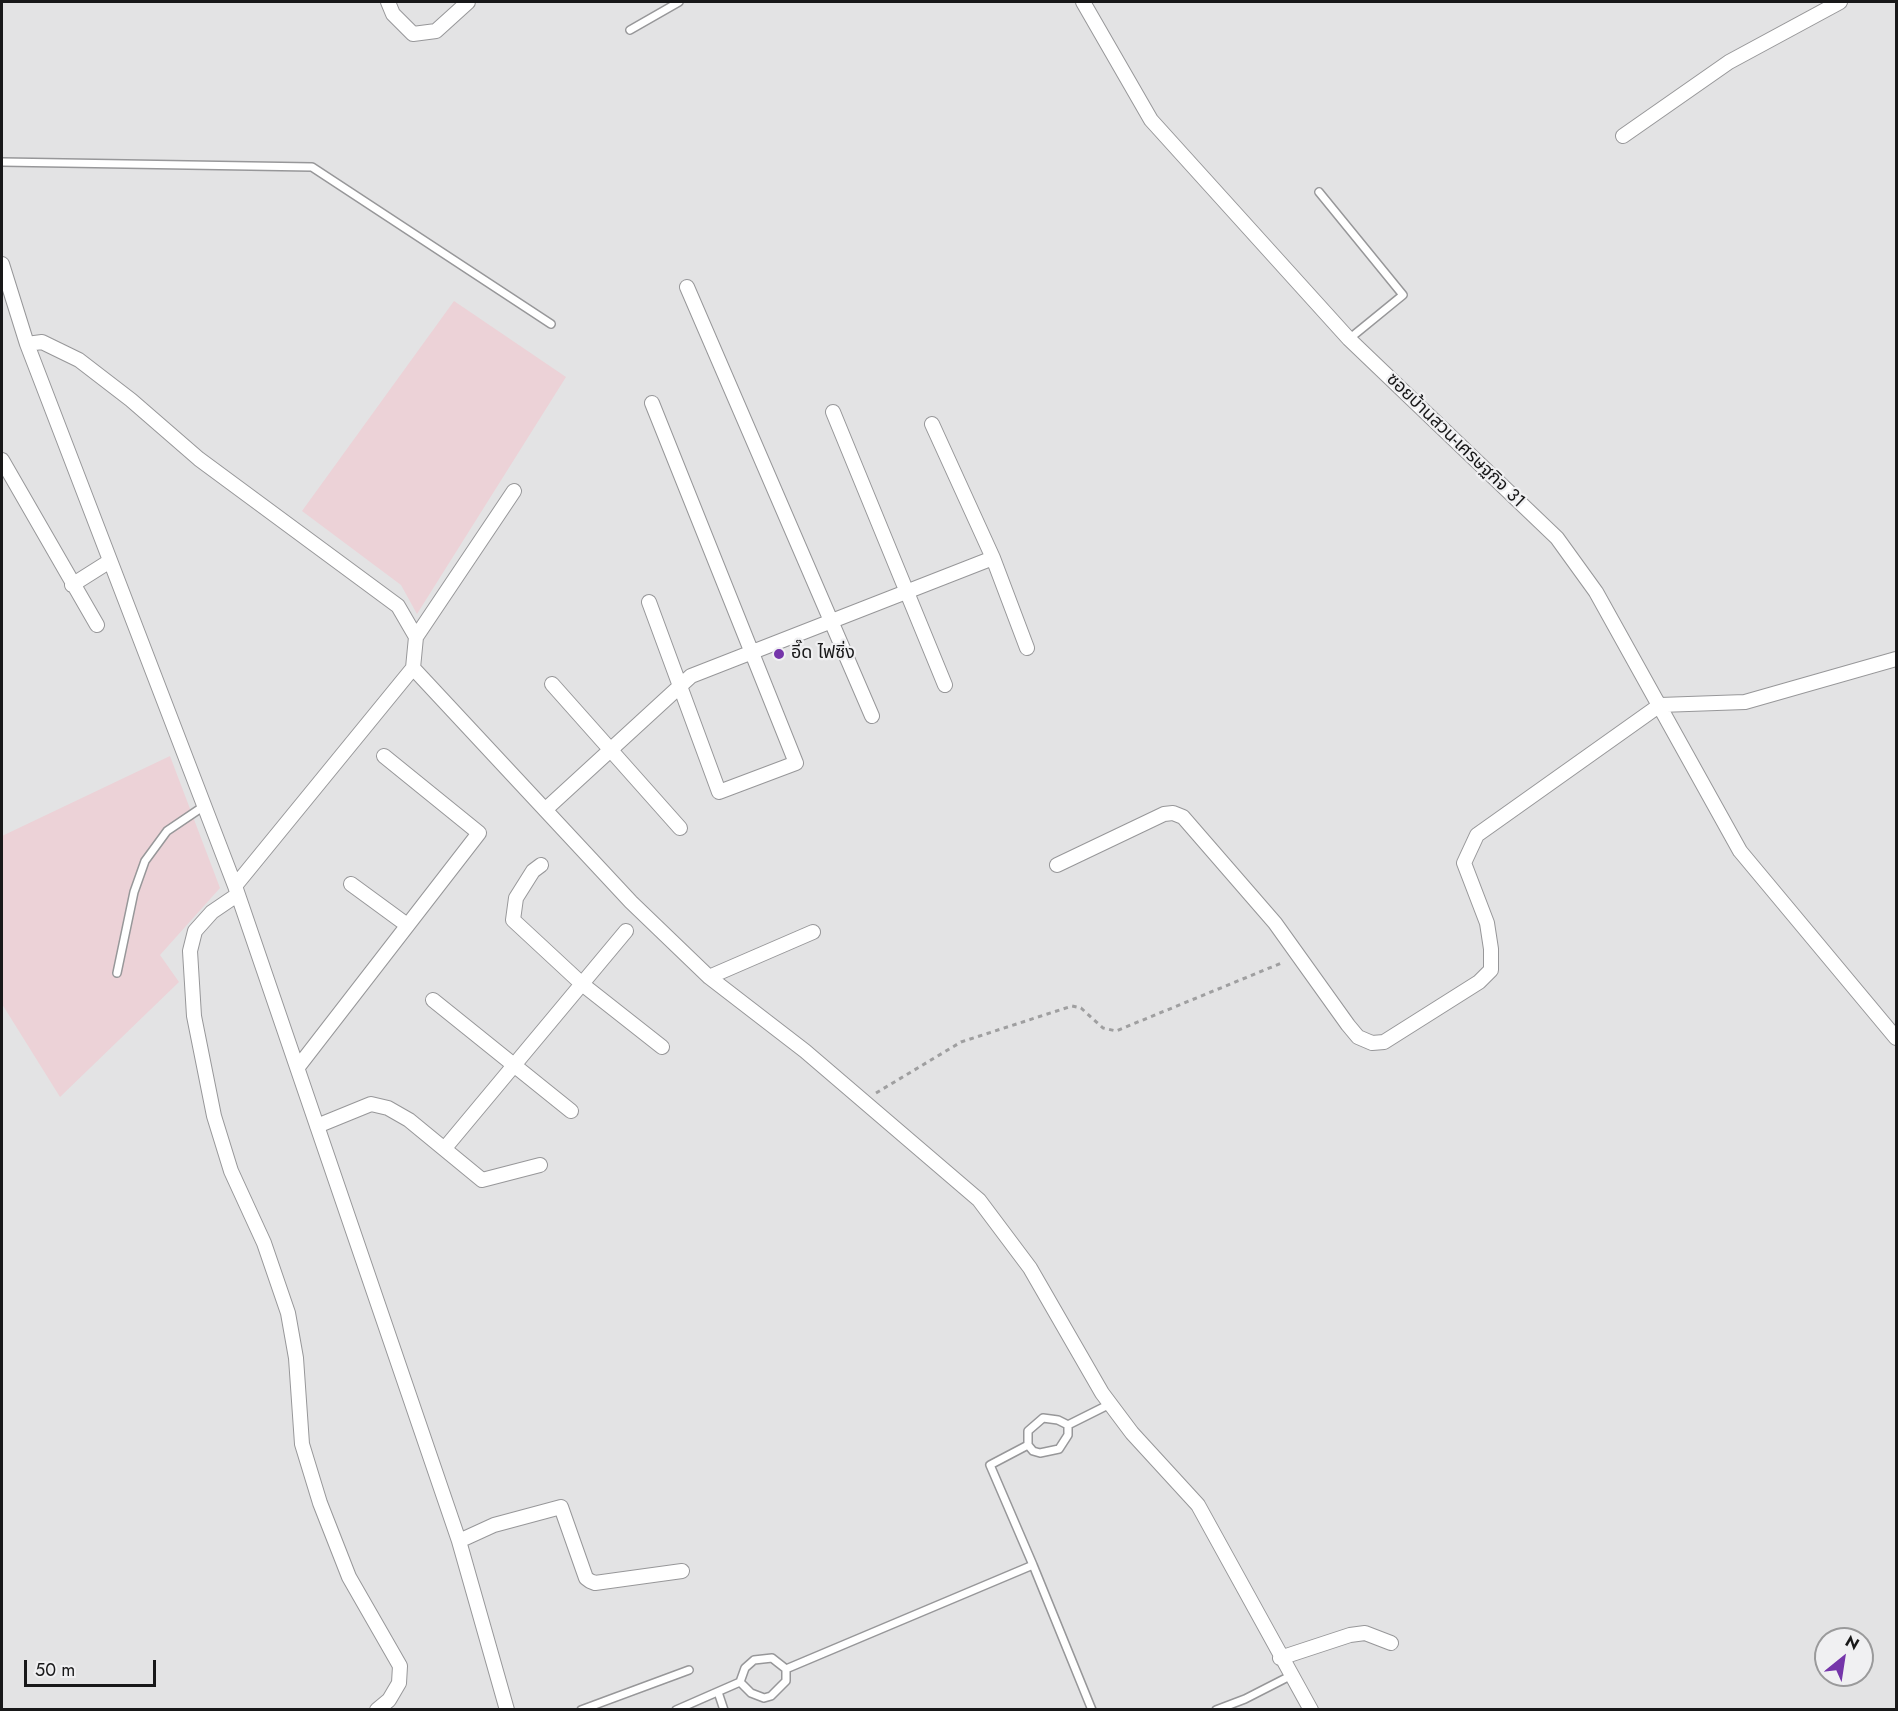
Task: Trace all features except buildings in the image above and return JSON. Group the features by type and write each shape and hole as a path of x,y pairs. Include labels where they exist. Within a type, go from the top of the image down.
{"street":[{"path":"388,2 393,14 413,34 436,31 468,2"},
{"name":"ซอยบ้านสวน-เศรษฐกิจ 31","path":"1083,2 1151,120 1349,339 1557,538 1596,592 1740,851 1896,1038"},
{"path":"1623,136 1729,62 1840,2"},
{"path":"2,264 8,307 27,344 204,806 298,1067 459,1540 507,1710"},
{"path":"687,286 872,716"},
{"path":"27,344 42,342 88,367 131,400 199,459 382,591 398,606 416,637"},
{"path":"649,602 719,792 796,763 652,403"},
{"path":"833,412 945,685"},
{"path":"932,424 993,558 1027,648"},
{"path":"2,460 97,625"},
{"path":"377,1710 389,1700 399,1683 400,1666 349,1577 320,1503 302,1444 296,1358 288,1313 264,1243 227,1160 214,1116 194,1016 190,951 195,931 236,890 413,668 416,637 514,491"},
{"path":"546,809 691,676 993,558"},
{"path":"72,585 110,561"},
{"path":"1057,865 1164,814 1173,813 1183,817 1275,923 1348,1025 1359,1037 1372,1043 1384,1042 1442,1002 1479,982 1491,970 1487,923 1464,863 1478,835 1660,705 1745,702 1896,659"},
{"path":"413,668 631,902 709,977 806,1051 979,1200 1030,1268 1110,1404 1132,1433 1198,1505 1280,1658 1311,1710"},
{"path":"552,684 680,828"},
{"path":"298,1067 479,833 384,756"},
{"path":"541,865 533,871 516,898 513,920 582,984 662,1047"},
{"path":"351,884 407,925"},
{"path":"445,1148 626,931"},
{"path":"709,977 813,932"},
{"path":"433,1000 571,1111"},
{"path":"317,1126 371,1104 388,1108 409,1120 482,1180 540,1165"},
{"path":"459,1540 494,1525 561,1508 586,1578 590,1581 682,1571"},
{"path":"1280,1658 1350,1635 1365,1633 1391,1643"}],"lane":[{"path":"630,30 679,2"},
{"path":"2,162 312,167 551,324"},
{"path":"1319,192 1403,295 1349,339"},
{"path":"117,973 134,892 144,861 166,831 204,806"},
{"path":"1068,1425 1110,1404"},
{"path":"1043,1418 1058,1420 1068,1425 1068,1435 1059,1449 1040,1453 1033,1451 1028,1445 1028,1431 1043,1418"},
{"path":"1028,1445 991,1463 989,1468 1033,1565 1092,1710"},
{"path":"786,1669 1033,1565"},
{"path":"676,1710 740,1682 746,1668 754,1660 762,1657 772,1658 786,1669"},
{"path":"740,1682 752,1693 764,1698 771,1696 786,1682 786,1669"},
{"path":"581,1710 689,1670"},
{"path":"1216,1710 1245,1699 1290,1676"},
{"path":"718,1692 724,1710"}],"path":[{"path":"864,1100 961,1042 1072,1006 1081,1008 1103,1028 1116,1031 1298,956"}],"shaded area":[{"path":"454,301 566,377 417,614 401,585 302,511"},
{"path":"170,756 220,888 160,955 179,982 60,1097 2,1004 2,836"}],"place":[{"name":"อี๊ด ไฟซิ่ง","path":"779,654"}]}
